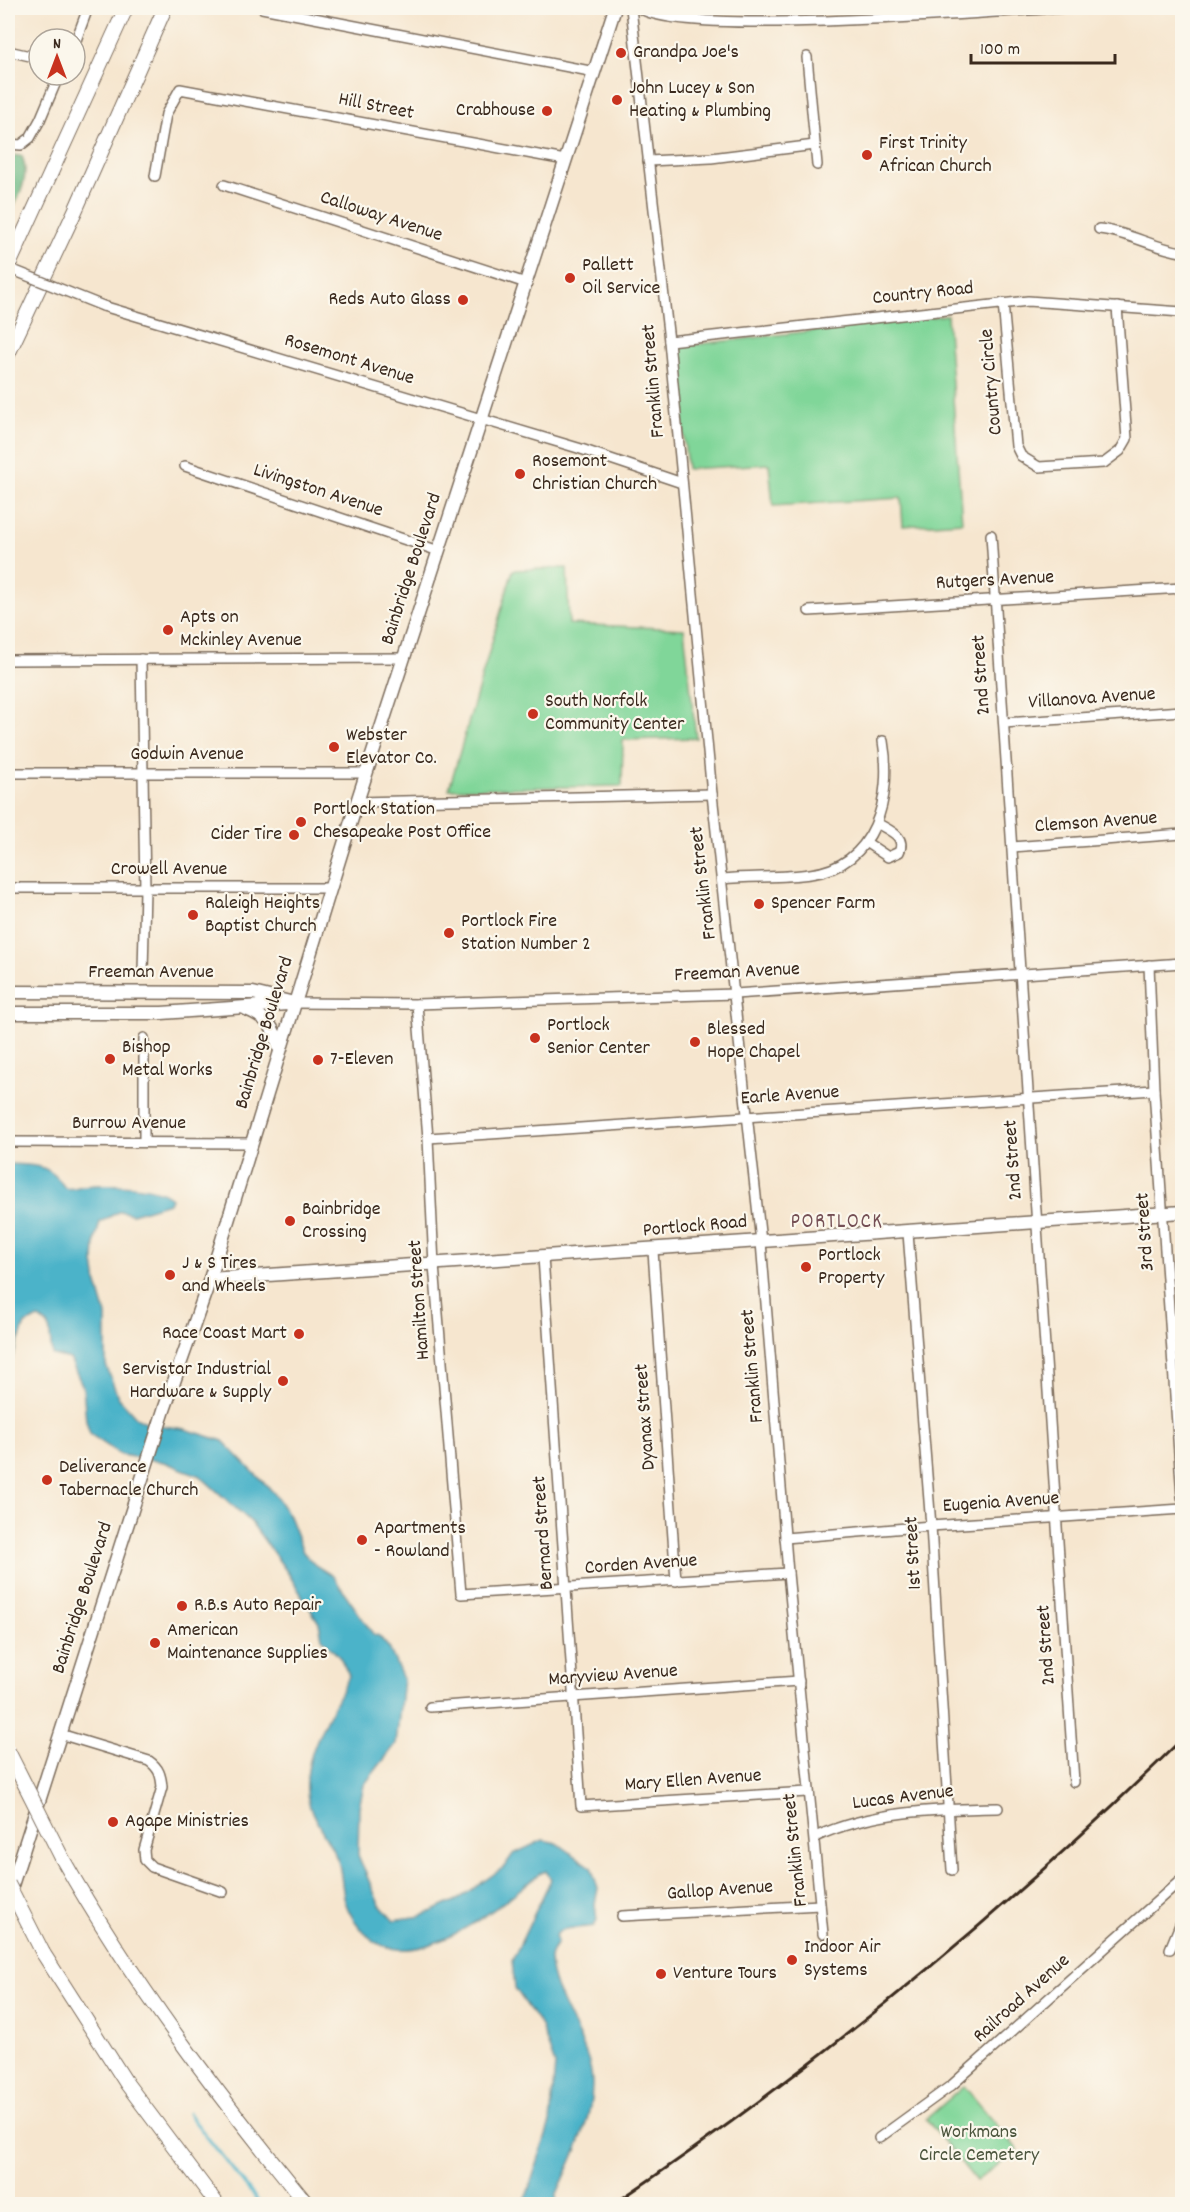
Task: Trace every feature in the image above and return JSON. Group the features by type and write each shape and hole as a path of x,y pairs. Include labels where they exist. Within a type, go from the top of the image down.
{"highway":[{"path":"8,268 126,8"},
{"path":"8,354 75,211 165,8"},
{"path":"8,1750 62,1858 103,1928 166,2024 307,2205"},
{"path":"8,1884 43,1953 127,2084 217,2205"}],"main road":[{"name":"Bainbridge Boulevard","path":"8,1898 164,1410 210,1280 357,802 615,8"},
{"name":"Freeman Avenue","path":"8,992 253,993 294,1003"},
{"name":"Freeman Avenue","path":"8,1013 162,1013 245,1009 294,1003"},
{"path":"245,1009 261,1016 270,1024 279,1050"},
{"name":"Portlock Road","path":"210,1280 653,1251 1182,1212"}],"street":[{"path":"81,27 88,8"},
{"path":"262,8 595,72"},
{"name":"Franklin Street","path":"631,8 669,341 712,794 749,1117 807,1792 815,1837 823,1934"},
{"path":"640,8 648,14 737,22 925,12 1063,8"},
{"path":"8,51 27,55"},
{"path":"807,57 817,165"},
{"path":"8,144 21,145 30,138 54,87"},
{"name":"Hill Street","path":"155,176 166,114 180,89 565,160"},
{"path":"648,161 722,157 815,145"},
{"name":"Calloway Avenue","path":"224,185 526,283"},
{"path":"1100,229 1117,231 1157,247 1182,252"},
{"name":"Rosemont Avenue","path":"8,268 103,306 482,419 682,483"},
{"name":"Country Road","path":"669,341 1028,301 1182,312"},
{"name":"Country Circle","path":"1003,303 1016,446 1021,456 1039,467 1104,463 1120,451 1127,439 1117,307"},
{"name":"Livingston Avenue","path":"185,466 440,551"},
{"name":"2nd Street","path":"991,535 1074,1782"},
{"name":"Rutgers Avenue","path":"809,611 1182,588"},
{"path":"8,660 404,658"},
{"path":"141,659 145,889 143,972"},
{"name":"Villanova Avenue","path":"1004,723 1182,711"},
{"path":"722,879 812,874 842,864 867,843 877,823 887,776 883,741"},
{"name":"Godwin Avenue","path":"8,773 367,773"},
{"path":"357,802 712,794"},
{"path":"867,843 888,857 899,852 901,842 898,836 877,823"},
{"name":"Clemson Avenue","path":"1012,847 1182,834"},
{"name":"Crowell Avenue","path":"8,888 331,888"},
{"name":"Freeman Avenue","path":"294,1003 417,1004 735,994 1182,963"},
{"name":"3rd Street","path":"1149,964 1154,1090 1182,1497"},
{"name":"Hamilton Street","path":"417,1004 428,1138 434,1265 461,1594"},
{"path":"144,1038 144,1141"},
{"name":"Earle Avenue","path":"428,1138 1154,1090"},
{"name":"Burrow Avenue","path":"8,1142 251,1143"},
{"name":"1st Street","path":"908,1233 931,1526 946,1809 952,1870"},
{"name":"Dyanax Street","path":"653,1251 676,1581"},
{"name":"Bernard Street","path":"543,1257 581,1806"},
{"name":"Eugenia Avenue","path":"785,1538 1182,1509"},
{"name":"Corden Avenue","path":"461,1594 788,1573"},
{"name":"Maryview Avenue","path":"430,1707 799,1681"},
{"path":"60,1734 149,1761 155,1765 162,1777 162,1787 144,1851 145,1860 152,1867 223,1892"},
{"name":"Mary Ellen Avenue","path":"581,1806 807,1792"},
{"name":"Lucas Avenue","path":"815,1837 855,1820 946,1809 998,1808"},
{"name":"Railroad Avenue","path":"879,2138 952,2085 1182,1880"},
{"name":"Gallop Avenue","path":"622,1916 820,1905"},
{"path":"1170,1949 1182,1920"}],"green space":[{"path":"8,155 22,156 25,172 22,188 8,218"},
{"path":"947,315 962,522 903,526 901,498 773,506 769,464 687,469 675,347"},
{"path":"567,568 569,624 684,629 696,738 623,740 622,786 449,789 513,570"},
{"name":"Workmans Circle Cemetery","path":"964,2086 1018,2150 976,2181 926,2119"}],"water":[{"path":"8,1165 42,1167 54,1174 67,1189 92,1185 142,1187 164,1193 171,1198 169,1203 132,1214 120,1211 100,1222 95,1241 94,1262 97,1284 106,1315 106,1365 118,1397 136,1417 149,1424 185,1429 223,1441 275,1494 289,1516 303,1552 315,1565 333,1576 373,1634 379,1636 389,1648 403,1679 396,1744 364,1785 359,1807 358,1855 379,1904 393,1920 422,1916 457,1900 504,1867 513,1854 543,1840 557,1843 591,1867 598,1888 595,1904 597,1921 594,1926 567,1929 558,1933 555,1936 557,1942 550,1957 557,1990 586,2055 591,2071 592,2087 588,2116 574,2156 556,2196 557,2204 527,2204 525,2201 550,2123 555,2065 541,2026 515,1988 512,1961 551,1879 546,1871 539,1874 480,1919 431,1944 407,1949 385,1946 366,1934 357,1924 346,1904 339,1864 313,1814 307,1790 311,1756 317,1739 349,1676 341,1659 322,1638 319,1623 288,1573 251,1522 200,1476 164,1462 121,1455 90,1434 86,1420 83,1387 70,1359 52,1355 49,1326 39,1318 25,1324 8,1370"}],"waterway":[{"path":"188,2113 260,2204"}],"railway":[{"path":"614,2204 765,2097 909,1985 1048,1866 1182,1739"}],"place":[{"name":"Grandpa Joe's","path":"621,53"},
{"name":"John Lucey & Son Heating & Plumbing","path":"617,100"},
{"name":"Crabhouse","path":"547,111"},
{"name":"First Trinity African Church","path":"867,155"},
{"name":"Pallett Oil Service","path":"570,278"},
{"name":"Reds Auto Glass","path":"463,300"},
{"name":"Rosemont Christian Church","path":"520,474"},
{"name":"Apts on Mckinley Avenue","path":"168,630"},
{"name":"South Norfolk Community Center","path":"533,714"},
{"name":"Webster Elevator Co.","path":"334,747"},
{"name":"Portlock Station Chesapeake Post Office","path":"301,822"},
{"name":"Cider Tire","path":"294,835"},
{"name":"Spencer Farm","path":"759,904"},
{"name":"Raleigh Heights Baptist Church","path":"193,915"},
{"name":"Portlock Fire Station Number 2","path":"449,933"},
{"name":"Portlock Senior Center","path":"535,1038"},
{"name":"Blessed Hope Chapel","path":"695,1042"},
{"name":"Bishop Metal Works","path":"110,1059"},
{"name":"7-Eleven","path":"318,1060"},
{"name":"Bainbridge Crossing","path":"290,1221"},
{"name":"Portlock Property","path":"806,1267"},
{"name":"J & S Tires and Wheels","path":"170,1275"},
{"name":"Race Coast Mart","path":"299,1334"},
{"name":"Servistar Industrial Hardware & Supply","path":"283,1381"},
{"name":"Deliverance Tabernacle Church","path":"47,1480"},
{"name":"Apartments - Rowland","path":"362,1540"},
{"name":"R.B.s Auto Repair","path":"182,1606"},
{"name":"American Maintenance Supplies","path":"155,1643"},
{"name":"Agape Ministries","path":"113,1822"},
{"name":"Indoor Air Systems","path":"792,1960"},
{"name":"Venture Tours","path":"661,1974"}],"district":[{"name":"PORTLOCK","path":"837,1223"}]}
